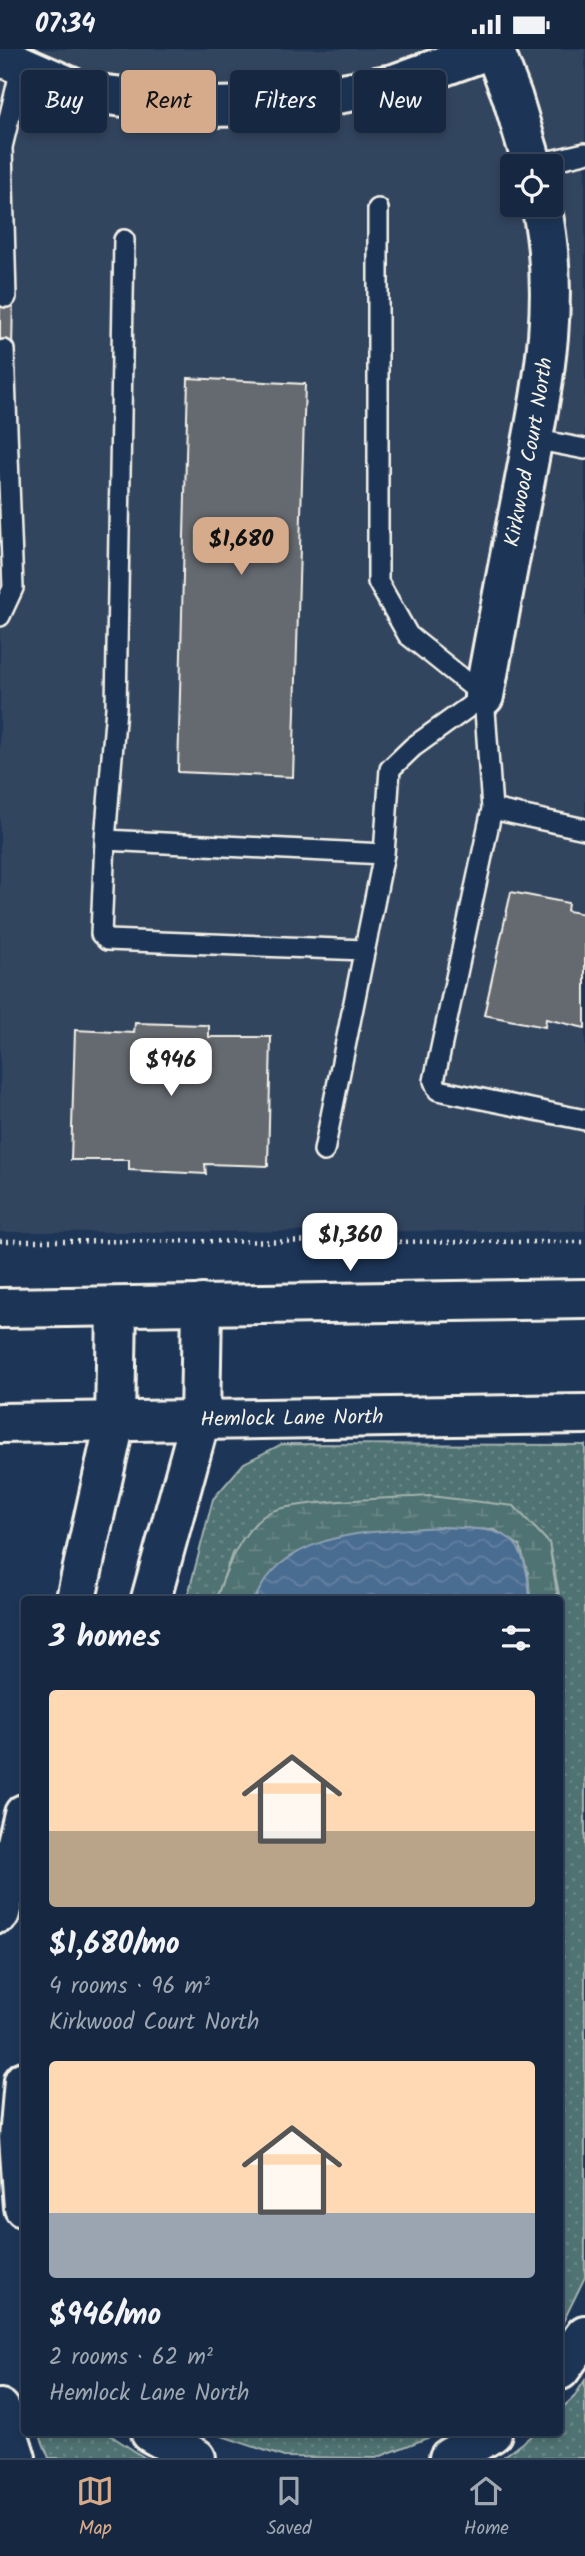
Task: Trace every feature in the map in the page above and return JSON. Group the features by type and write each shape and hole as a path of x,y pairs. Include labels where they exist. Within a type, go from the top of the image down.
{"main road":[{"path":"11,60 82,92 207,107 268,106 394,85 492,49 512,96 529,154"},
{"name":"Kirkwood Court North","path":"484,696 544,382 552,309 548,237 544,217"},
{"path":"0,1308 585,1299"},
{"path":"152,1596 200,1420 202,1304"},
{"path":"77,1596 115,1422 117,1307"},
{"name":"Hemlock Lane North","path":"0,1423 585,1414"},
{"path":"0,1824 21,1797"},
{"path":"0,1913 21,1826"},
{"path":"21,2115 21,2166"},
{"path":"563,2365 585,2335"},
{"path":"0,2409 16,2458"},
{"path":"156,2436 196,2458"},
{"path":"449,2458 487,2436"}],"lane":[{"path":"6,297 2,147 11,60"},
{"path":"563,158 585,153"},
{"path":"377,209 378,582 408,635 484,696 492,809 434,1081 438,1090 585,1120"},
{"path":"124,240 116,708 105,840 101,934 107,940 365,950"},
{"path":"0,616 13,588 4,350"},
{"path":"533,439 585,449"},
{"path":"324,1151 384,854 390,769 413,747 484,696"},
{"path":"492,809 585,829"},
{"path":"105,840 384,854"}],"path":[{"path":"0,1241 585,1242"}],"shaded area":[{"path":"0,49 585,49 585,1231 0,1232"}],"green space":[{"path":"282,1444 585,1445 585,2277 563,2322 563,1596 559,1596 549,1543 514,1506 233,1551 217,1596 188,1596 213,1499 244,1463"},
{"path":"430,1496 514,1506 549,1543 558,1596 530,1596 528,1573 520,1546 495,1530 439,1527 256,1596 217,1596 242,1540 268,1513 297,1506"},
{"path":"585,2380 585,2458 502,2458 531,2436 563,2436 563,2407 574,2397"},
{"path":"40,2436 112,2436 145,2458 49,2458"},
{"path":"222,2436 432,2436 376,2458 284,2457"}],"water":[{"path":"439,1527 480,1529 507,1537 523,1557 530,1596 257,1596 269,1576 287,1559 309,1547 334,1539"}],"building":[{"path":"0,297 13,297 12,350 0,350"},
{"path":"188,378 305,384 293,777 178,772"},
{"path":"511,892 568,903 567,911 585,914 585,1028 546,1019 545,1027 484,1015"},
{"path":"135,1023 204,1025 209,1026 209,1037 271,1037 268,1166 205,1164 206,1174 129,1170 129,1160 71,1160 75,1030 134,1033"}]}
